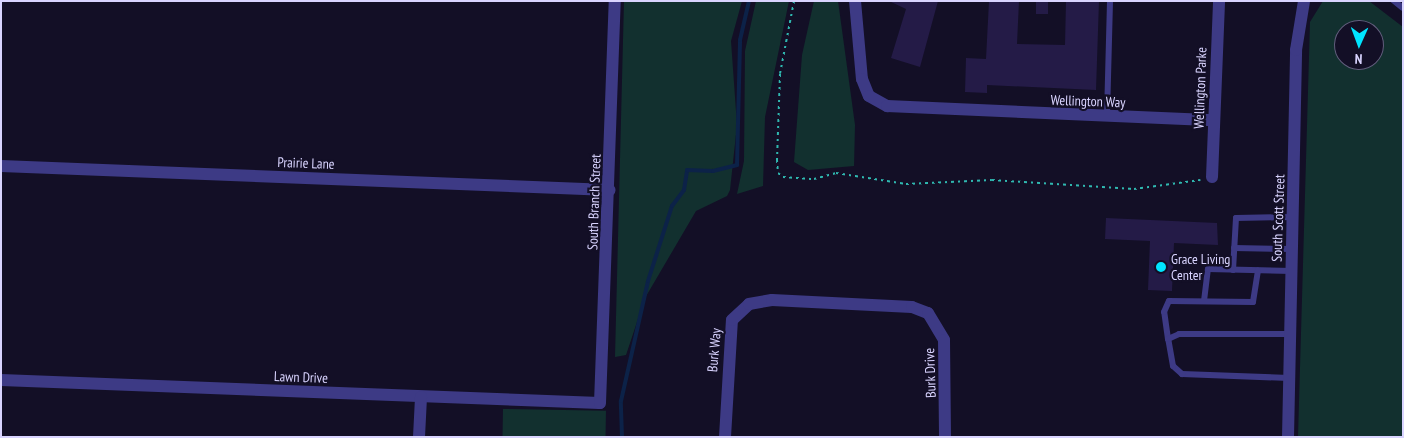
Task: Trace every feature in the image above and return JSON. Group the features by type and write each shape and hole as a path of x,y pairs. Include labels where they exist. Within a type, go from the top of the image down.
{"street":[{"name":"South Branch Street","path":"600,403 610,190 614,1"},
{"name":"Wellington Way","path":"855,1 862,79 869,96 887,106 960,111 1214,120"},
{"name":"Wellington Parke","path":"1212,177 1219,1"},
{"name":"South Scott Street","path":"1288,437 1296,50 1304,1"},
{"name":"Prairie Lane","path":"1,166 610,190"},
{"name":"Burk Way","path":"725,437 728,332 739,310 772,300 840,302"},
{"name":"Burk Drive","path":"840,302 912,307 928,313 939,327 947,364 945,437"},
{"name":"Lawn Drive","path":"1,380 600,403"},
{"path":"420,437 421,397"}],"lane":[{"path":"1107,116 1110,1"},
{"path":"1394,1 1403,8"},
{"path":"1233,270 1239,216 1293,217"},
{"path":"1234,248 1292,250"},
{"path":"1258,270 1255,301 1170,301 1164,312 1174,366 1182,374 1289,378"},
{"path":"1204,301 1206,271 1292,271"},
{"path":"1168,339 1179,334 1290,334"}],"path":[{"path":"794,1 780,74 777,160 778,172 783,177 814,179 836,173 906,184 992,180 1134,189 1185,185 1212,177"}],"green space":[{"path":"624,1 742,1 731,41 737,125 730,190 727,196 696,211 645,298 626,355 615,357"},
{"path":"756,1 789,1 765,117 763,186 737,194 744,161 745,51"},
{"path":"814,1 838,1 855,125 854,166 808,170 794,162 802,55"},
{"path":"1323,1 1369,1 1403,27 1403,437 1298,437 1310,22"},
{"path":"503,409 606,411 606,437 503,437"}],"building":[{"path":"889,1 938,1 920,67 891,58 906,9"},
{"path":"989,1 1019,1 1017,44 1065,45 1066,1 1099,1 1096,90 987,85 987,93 965,92 966,58 986,59"},
{"path":"1036,1 1048,1 1048,14 1036,14"},
{"name":"Grace Living Center","path":"1106,218 1217,223 1218,245 1174,243 1172,291 1148,290 1150,241 1105,239"}],"waterway":[{"path":"622,437 621,401 648,281 672,206 684,190 687,170 713,171 737,165 740,40 749,1"}],"place":[{"name":"Grace Living Center","path":"1161,267"}]}
